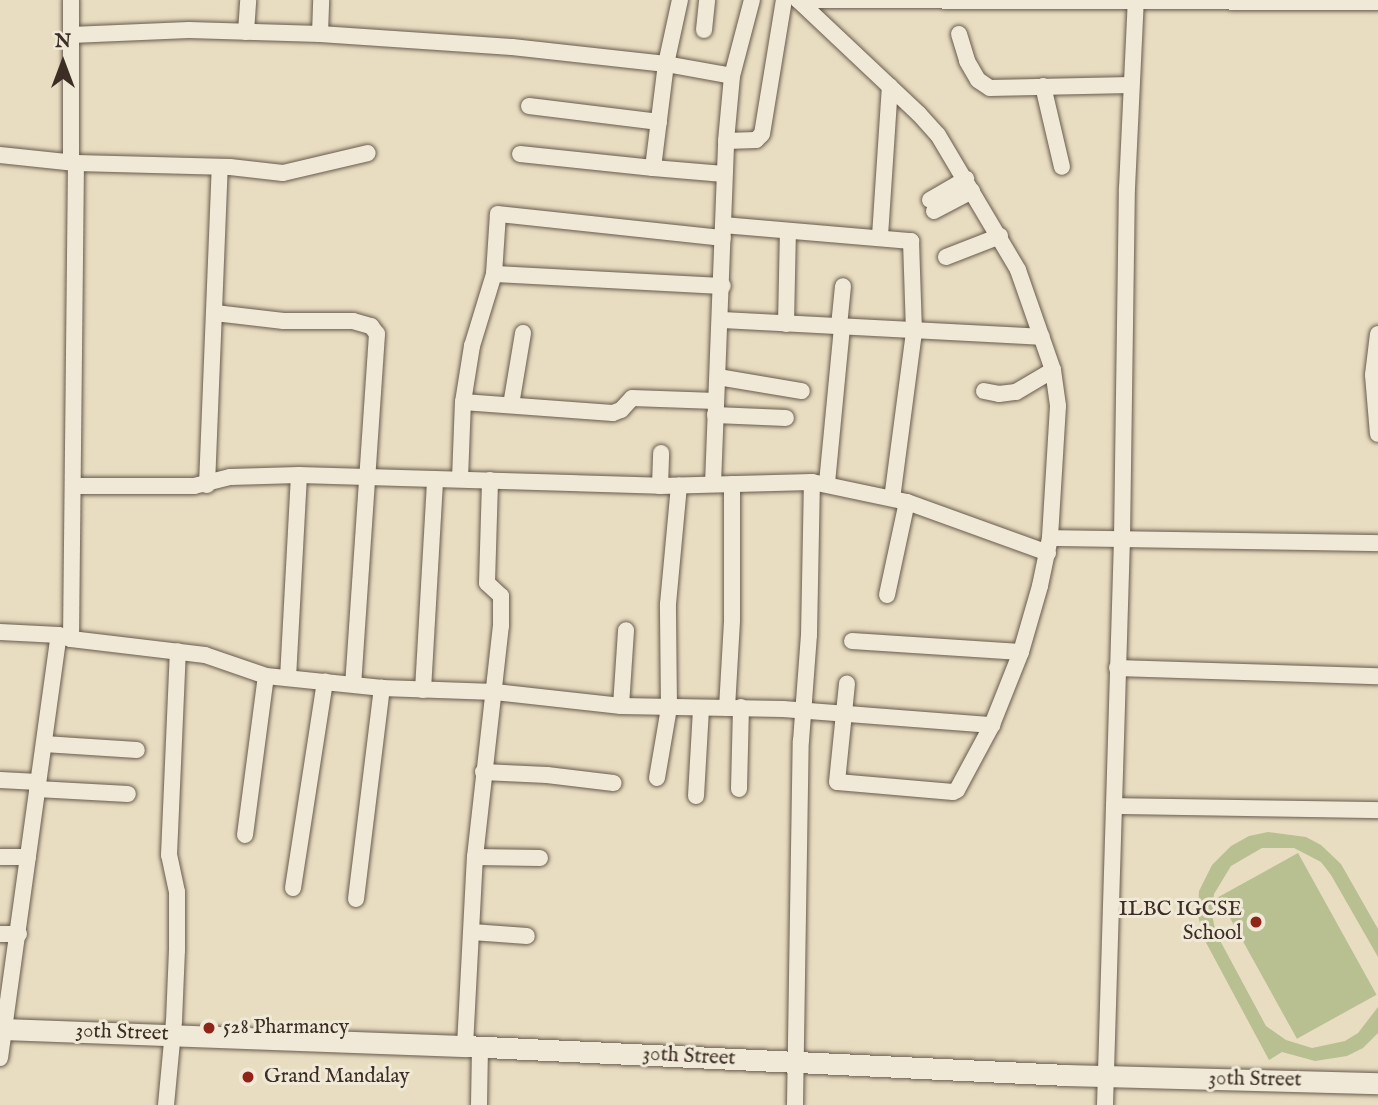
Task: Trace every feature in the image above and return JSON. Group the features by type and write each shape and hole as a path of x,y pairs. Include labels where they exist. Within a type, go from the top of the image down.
{"main road":[{"name":"30th Street","path":"2,1029 1106,1076 1378,1083"}],"street":[{"path":"0,1058 44,744 65,637 75,486 71,0"},
{"path":"246,32 248,0"},
{"path":"320,34 321,0"},
{"path":"653,168 666,64 680,0"},
{"path":"704,30 707,0"},
{"path":"713,484 723,286 726,141 732,76 752,0"},
{"path":"726,141 756,140 762,134 784,0"},
{"path":"798,0 1378,2"},
{"path":"798,0 938,135 1000,236 1023,282 1053,370 1058,406 1049,546 1021,652 992,725 957,789 953,792 837,782 847,684"},
{"path":"1105,1105 1122,539 1126,188 1136,2"},
{"path":"71,35 189,30 320,34 512,47 666,64 732,76"},
{"path":"959,34 967,61 984,85 1131,85"},
{"path":"880,236 890,86"},
{"path":"1043,86 1062,167"},
{"path":"529,106 659,122"},
{"path":"0,155 74,162 220,167 283,173 368,153"},
{"path":"520,154 724,174"},
{"path":"207,485 220,167"},
{"path":"932,206 969,185"},
{"path":"460,479 463,402 472,346 494,274 498,214 723,231 880,236 911,241 914,332 899,500 887,595"},
{"path":"786,324 788,231"},
{"path":"946,257 1000,236"},
{"path":"494,274 723,286"},
{"path":"795,1105 795,971 803,711 819,482 843,286"},
{"path":"215,313 284,321 353,321 371,326 377,334 353,682"},
{"path":"721,320 1042,337"},
{"path":"511,405 523,333"},
{"path":"1378,334 1373,375 1378,434"},
{"path":"984,391 999,394 1016,392 1053,370"},
{"path":"718,377 802,391"},
{"path":"463,402 612,413 621,410 632,398 786,418"},
{"path":"660,486 661,453"},
{"path":"75,486 207,485 239,476 299,475 660,486 819,482 899,500 1049,546 1122,539 1378,542"},
{"path":"288,678 299,475"},
{"path":"423,690 435,479"},
{"path":"479,1105 472,1047 475,857 483,772 495,692 501,596 486,583 491,480"},
{"path":"732,484 732,620 739,789"},
{"path":"657,778 669,708 668,604 679,486"},
{"path":"621,706 626,630"},
{"path":"0,632 178,651 231,662 266,676 353,682 382,688 495,692 621,706 734,707 992,725"},
{"path":"852,641 1021,652"},
{"path":"166,1105 172,1035 177,892 169,855 178,651"},
{"path":"1118,668 1378,676"},
{"path":"245,835 266,676"},
{"path":"293,888 325,681"},
{"path":"356,899 382,688"},
{"path":"696,796 701,708"},
{"path":"44,744 136,750"},
{"path":"483,772 547,775 614,783"},
{"path":"0,780 128,794"},
{"path":"1114,806 1378,810"},
{"path":"0,857 28,857"},
{"path":"475,857 541,858"},
{"path":"472,932 527,936"},
{"path":"0,934 19,934"}],"green space":[{"path":"1268,832 1306,837 1321,845 1341,864 1378,929 1378,957 1321,862 1294,848 1262,848 1231,866 1214,894 1212,915 1216,933 1266,1026 1286,1040 1312,1048 1345,1041 1358,1033 1378,1007 1378,1033 1363,1048 1347,1056 1315,1061 1282,1052 1269,1060 1203,937 1198,915 1199,891 1212,865 1231,846 1249,836"},
{"path":"1298,853 1377,995 1297,1039 1218,897"}],"place":[{"name":"ILBC IGCSE School","path":"1256,922"},
{"name":"528 Pharmancy","path":"209,1028"},
{"name":"Grand Mandalay","path":"248,1077"}]}
